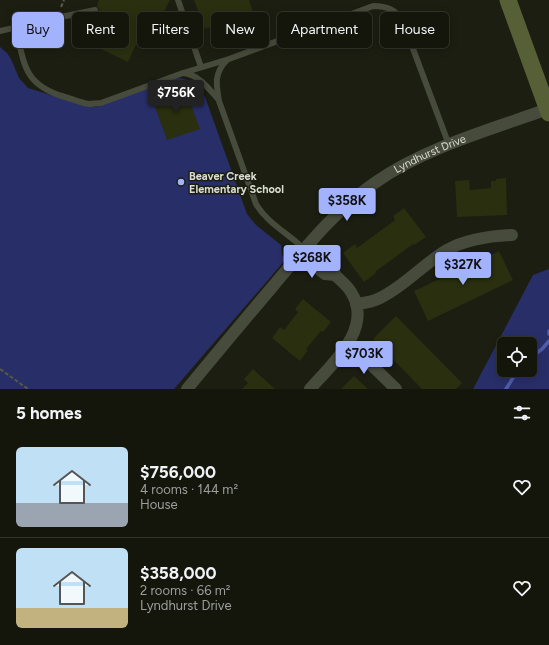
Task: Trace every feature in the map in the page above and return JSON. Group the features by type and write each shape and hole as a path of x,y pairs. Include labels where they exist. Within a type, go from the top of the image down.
{"main road":[{"path":"508,0 548,111"}],"street":[{"name":"Lyndhurst Drive","path":"187,389 304,249 332,219 376,182 400,167 449,145 548,111"},
{"path":"356,304 379,299 447,251 463,243 480,238 512,235"},
{"path":"304,249 325,274 335,275 352,293 356,304 358,321 355,333 349,343 310,389"},
{"path":"349,343 396,389"}],"lane":[{"path":"178,0 201,67"},
{"path":"20,48 24,65 30,76 38,85 54,94 89,104 101,102 183,73 229,59 374,6 383,6 393,10 403,22 449,145"},
{"path":"64,16 94,10"},
{"path":"0,31 12,29"},
{"path":"229,59 223,64 217,78 216,85 219,101 256,204 261,214 294,239 304,249"},
{"path":"183,73 191,74 198,78 219,101"}],"path":[{"path":"0,369 28,389"}],"shaded area":[{"path":"0,47 7,53 19,78 28,88 86,106 95,107 103,105 175,78 185,79 196,85 205,97 247,214 256,225 281,245 282,255 286,259 174,389 0,389"},
{"path":"549,269 549,389 473,389 497,343 497,377 537,377 537,337 500,337 533,275"}],"building":[{"path":"99,0 170,0 164,12 137,12 137,43 128,62 99,48 129,48 129,12 99,12 97,6"},
{"path":"194,0 249,0 253,12 211,12 211,27 205,29 203,24 203,12 199,12"},
{"path":"185,88 200,129 167,140 152,99"},
{"path":"506,178 507,215 457,217 455,181 469,180 470,190 491,188 491,181"},
{"path":"404,208 426,237 414,245 413,244 364,282 343,253 355,244 357,248 395,220 393,216"},
{"path":"499,251 513,280 428,321 414,291"},
{"path":"303,299 331,322 323,332 321,331 306,349 308,350 300,361 272,338 280,327 284,330 298,312 295,309"},
{"path":"396,316 462,383 456,389 422,389 373,339"},
{"path":"253,369 275,389 242,389 248,383 244,379"},
{"path":"354,376 368,389 341,389"}],"waterway":[{"path":"537,353 549,341"},
{"path":"506,389 514,377"}],"place":[{"name":"Beaver Creek Elementary School","path":"181,182"}]}
